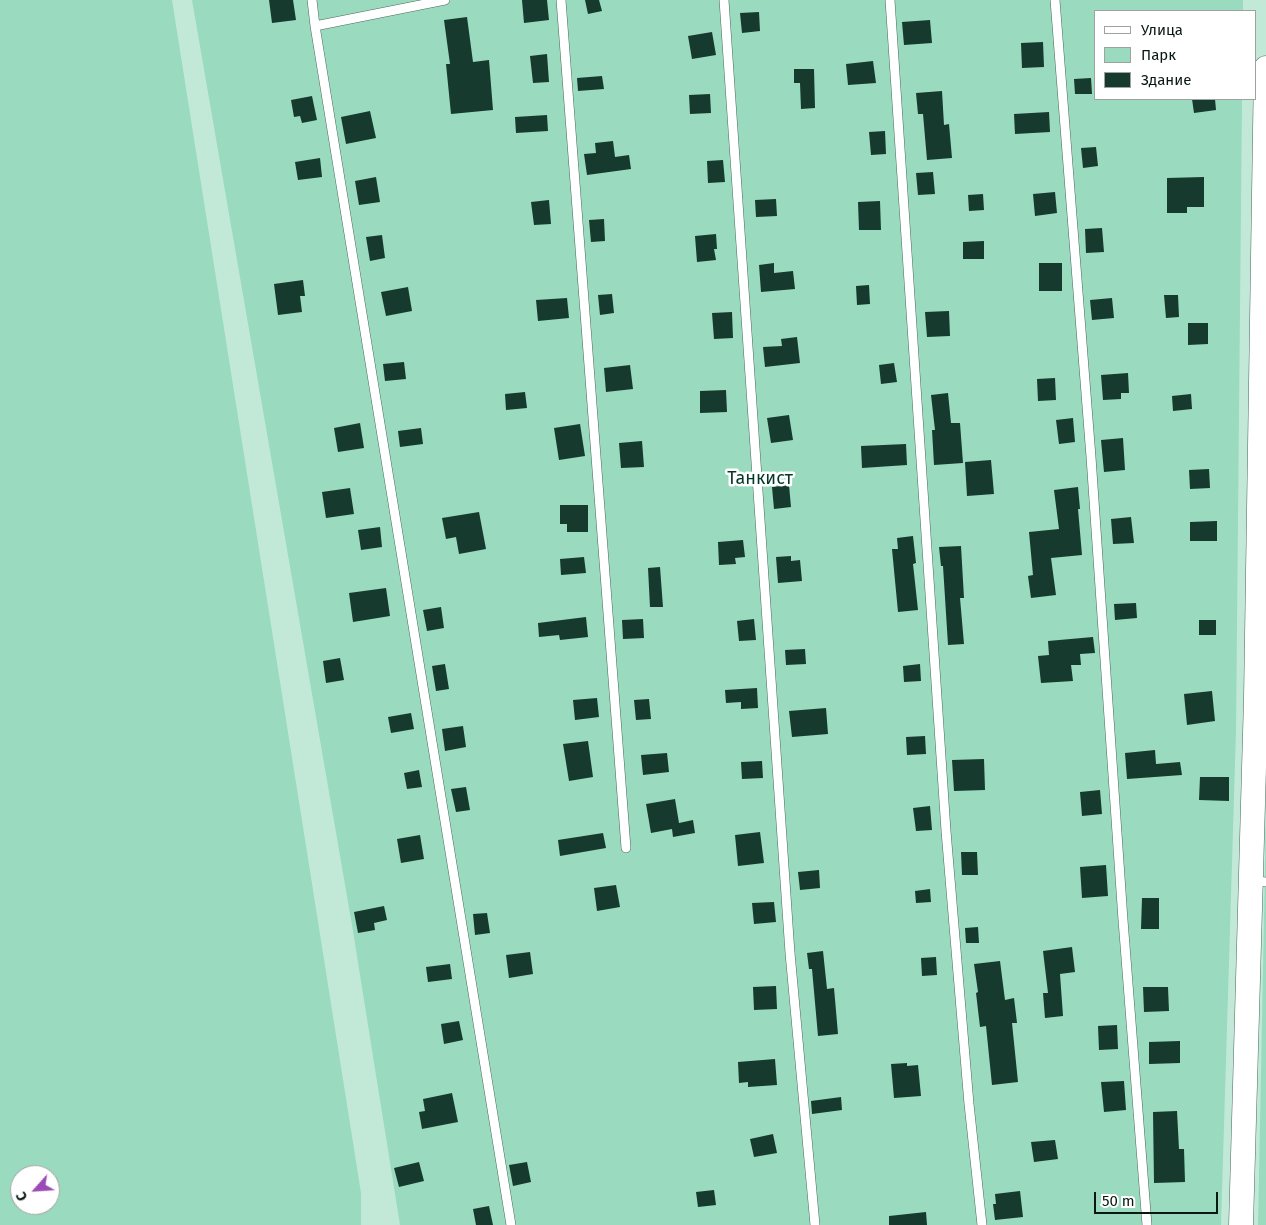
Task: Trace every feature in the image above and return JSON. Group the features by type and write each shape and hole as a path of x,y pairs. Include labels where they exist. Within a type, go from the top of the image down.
{"street":[{"path":"1241,1225 1258,881 1266,68"}],"lane":[{"path":"312,0 511,1225"},
{"path":"315,26 446,0"},
{"path":"561,0 626,848"},
{"path":"724,0 790,953 815,1225"},
{"path":"890,0 946,822 982,1225"},
{"path":"1055,0 1091,457 1122,910 1147,1225"}],"green space":[{"path":"0,0 172,0 361,1193 361,1225 0,1225"},
{"name":"Танкист","path":"192,0 1243,0 1243,10 1094,10 1094,100 1242,100 1236,731 1221,1225 400,1225 352,925"},
{"path":"1266,816 1266,1225 1258,1225"}],"building":[{"path":"269,0 293,0 296,20 272,23"},
{"path":"522,0 547,0 549,20 524,23"},
{"path":"585,0 599,0 602,11 588,14"},
{"path":"759,12 760,31 742,33 740,13"},
{"path":"467,17 473,62 489,60 493,110 451,114 446,64 450,64 444,20"},
{"path":"930,20 932,43 904,45 902,22"},
{"path":"712,32 716,55 692,59 688,36"},
{"path":"1043,42 1044,67 1022,68 1021,43"},
{"path":"547,54 549,82 533,83 530,56"},
{"path":"873,61 876,83 848,85 846,64"},
{"path":"794,69 814,69 815,108 801,109 800,83 794,83"},
{"path":"602,76 604,89 578,91 577,78"},
{"path":"1091,78 1092,94 1075,94 1074,79"},
{"path":"942,91 944,125 949,124 952,158 927,160 923,114 918,114 916,93"},
{"path":"710,94 711,113 690,114 689,95"},
{"path":"312,96 317,120 302,123 300,116 294,117 291,100"},
{"path":"1192,100 1215,100 1216,110 1194,113"},
{"path":"370,111 376,138 346,144 341,117"},
{"path":"1049,112 1050,132 1015,134 1014,114"},
{"path":"547,115 548,131 516,133 515,117"},
{"path":"885,131 886,154 871,155 869,132"},
{"path":"613,141 615,157 629,155 631,169 587,175 584,154 596,153 595,143"},
{"path":"1096,147 1098,166 1083,168 1081,148"},
{"path":"320,158 322,177 298,180 295,162"},
{"path":"723,160 725,182 708,183 707,161"},
{"path":"933,172 935,194 918,195 916,173"},
{"path":"376,177 380,202 359,205 355,181"},
{"path":"1204,177 1204,207 1187,207 1187,213 1167,213 1167,178"},
{"path":"1055,192 1057,213 1035,216 1033,194"},
{"path":"983,194 984,210 969,211 968,195"},
{"path":"776,199 777,216 756,217 755,200"},
{"path":"549,200 551,224 534,225 531,202"},
{"path":"880,201 881,230 859,230 858,202"},
{"path":"604,219 605,241 591,242 589,220"},
{"path":"1102,228 1104,252 1086,253 1085,229"},
{"path":"716,234 717,249 714,249 716,260 697,262 695,236"},
{"path":"382,235 385,258 370,261 366,237"},
{"path":"984,241 984,259 963,259 963,242"},
{"path":"774,263 774,273 793,271 795,289 761,292 759,265"},
{"path":"1039,263 1062,263 1062,291 1039,291"},
{"path":"303,280 305,296 300,296 302,312 278,315 274,284"},
{"path":"869,285 870,304 857,305 856,286"},
{"path":"408,287 412,311 386,316 381,292"},
{"path":"612,294 614,313 600,315 598,295"},
{"path":"1164,295 1178,295 1179,317 1166,318"},
{"path":"567,298 569,318 538,321 536,300"},
{"path":"1112,298 1114,318 1092,320 1090,300"},
{"path":"949,311 950,336 927,337 925,312"},
{"path":"732,312 733,338 714,339 712,313"},
{"path":"1188,323 1208,323 1208,344 1188,345"},
{"path":"797,337 800,363 765,367 763,347 782,346 781,339"},
{"path":"404,362 406,379 385,381 383,364"},
{"path":"894,363 897,382 881,384 879,365"},
{"path":"630,365 633,389 606,392 604,368"},
{"path":"1128,373 1129,393 1121,393 1121,399 1103,400 1101,375"},
{"path":"1055,378 1056,400 1038,401 1037,379"},
{"path":"726,390 727,412 700,413 700,391"},
{"path":"525,392 527,408 506,410 505,394"},
{"path":"948,393 951,423 960,423 963,463 934,465 932,430 935,430 931,395"},
{"path":"1191,394 1192,409 1173,411 1172,396"},
{"path":"789,415 793,440 771,443 767,418"},
{"path":"1073,418 1075,442 1059,444 1056,420"},
{"path":"360,423 364,448 338,452 334,428"},
{"path":"580,424 585,456 559,460 554,428"},
{"path":"421,428 423,444 400,447 398,431"},
{"path":"1123,438 1125,470 1104,472 1101,440"},
{"path":"642,441 644,467 621,468 619,443"},
{"path":"906,444 907,465 862,468 861,446"},
{"path":"991,460 994,494 967,496 965,462"},
{"path":"1209,469 1210,488 1190,489 1189,470"},
{"path":"789,485 791,507 774,509 772,487"},
{"path":"1078,487 1082,555 1051,558 1056,595 1031,598 1028,576 1033,575 1029,532 1059,529 1054,490"},
{"path":"350,488 354,514 326,518 322,492"},
{"path":"560,505 588,505 588,532 567,532 567,524 560,524"},
{"path":"479,512 486,549 459,554 456,537 446,539 442,518"},
{"path":"1131,517 1134,543 1113,544 1111,519"},
{"path":"1217,521 1217,541 1190,541 1190,522"},
{"path":"380,527 382,547 361,550 358,530"},
{"path":"913,536 916,563 913,564 918,610 898,612 892,549 898,549 897,538"},
{"path":"743,540 745,557 735,558 736,564 719,565 718,542"},
{"path":"961,546 964,598 960,598 964,644 948,645 943,566 941,566 939,547"},
{"path":"791,556 791,561 800,560 802,581 778,583 776,557"},
{"path":"584,557 586,573 561,575 560,559"},
{"path":"660,567 663,607 650,607 648,568"},
{"path":"386,588 390,616 353,622 349,593"},
{"path":"1136,603 1137,618 1115,620 1114,604"},
{"path":"441,607 444,628 427,631 423,610"},
{"path":"586,617 588,637 560,640 559,635 539,637 538,623"},
{"path":"643,619 644,638 623,639 622,620"},
{"path":"754,619 756,640 739,641 737,621"},
{"path":"1199,620 1216,620 1216,635 1199,635"},
{"path":"1093,637 1095,653 1080,654 1081,665 1071,665 1073,681 1041,683 1038,656 1049,655 1048,641"},
{"path":"805,649 806,664 786,665 785,650"},
{"path":"340,658 344,680 326,683 323,661"},
{"path":"445,664 449,689 436,691 432,666"},
{"path":"920,664 921,681 904,682 903,666"},
{"path":"757,688 758,708 741,709 741,702 726,703 725,690"},
{"path":"1212,691 1215,721 1187,725 1184,694"},
{"path":"597,698 599,717 575,720 573,700"},
{"path":"649,699 651,719 636,720 634,700"},
{"path":"826,708 828,734 792,737 789,711"},
{"path":"411,713 414,729 391,733 388,717"},
{"path":"463,726 466,747 445,751 442,729"},
{"path":"925,736 926,754 907,755 906,737"},
{"path":"588,741 593,777 569,781 563,744"},
{"path":"1155,750 1156,764 1180,762 1182,775 1127,779 1125,753"},
{"path":"667,753 669,772 643,775 641,755"},
{"path":"984,759 985,790 954,791 952,760"},
{"path":"762,761 763,778 742,779 741,762"},
{"path":"419,770 422,787 407,789 404,773"},
{"path":"1200,777 1229,777 1229,801 1199,800"},
{"path":"466,787 470,810 456,812 451,789"},
{"path":"1100,790 1102,814 1082,816 1080,792"},
{"path":"675,799 679,823 693,820 695,833 673,837 672,829 651,833 646,804"},
{"path":"930,806 932,830 916,831 913,808"},
{"path":"760,832 764,863 738,866 735,835"},
{"path":"603,833 606,848 560,856 558,840"},
{"path":"420,835 424,859 401,863 397,839"},
{"path":"961,852 977,852 978,875 962,875"},
{"path":"1106,865 1108,896 1082,898 1080,867"},
{"path":"819,870 820,888 800,890 798,872"},
{"path":"616,885 620,907 597,911 594,888"},
{"path":"930,889 931,902 916,903 915,891"},
{"path":"1142,898 1159,898 1159,929 1141,929"},
{"path":"774,902 776,922 754,924 752,903"},
{"path":"384,906 387,920 374,923 375,930 358,933 354,912"},
{"path":"487,913 490,933 475,935 473,914"},
{"path":"978,927 979,943 966,943 965,928"},
{"path":"1072,947 1075,972 1060,974 1063,1016 1045,1018 1043,993 1048,993 1043,951"},
{"path":"823,951 827,989 834,988 838,1034 818,1036 812,969 809,969 807,953"},
{"path":"530,952 533,974 509,978 506,955"},
{"path":"936,957 937,975 922,976 921,958"},
{"path":"1000,961 1005,1000 1014,998 1017,1023 1012,1023 1018,1082 992,1085 986,1026 980,1027 974,964"},
{"path":"450,964 452,979 428,982 426,967"},
{"path":"776,986 777,1009 754,1010 753,987"},
{"path":"1143,987 1168,987 1169,1011 1144,1012"},
{"path":"459,1021 463,1040 444,1044 441,1024"},
{"path":"1117,1025 1118,1049 1099,1050 1098,1026"},
{"path":"1180,1041 1180,1063 1149,1064 1149,1042"},
{"path":"775,1059 777,1085 748,1087 748,1082 739,1083 738,1062"},
{"path":"907,1063 907,1066 918,1065 921,1096 894,1098 891,1064"},
{"path":"1124,1081 1126,1110 1104,1112 1101,1082"},
{"path":"452,1093 458,1122 422,1129 419,1112 425,1111 423,1099"},
{"path":"841,1097 842,1110 812,1114 811,1101"},
{"path":"1177,1111 1179,1149 1184,1149 1185,1182 1154,1183 1153,1112"},
{"path":"773,1134 777,1153 754,1157 750,1139"},
{"path":"1055,1140 1058,1159 1034,1162 1031,1142"},
{"path":"419,1162 424,1181 399,1187 394,1168"},
{"path":"527,1162 531,1182 513,1186 509,1165"},
{"path":"714,1190 716,1205 698,1207 696,1192"},
{"path":"1020,1191 1023,1217 995,1220 993,1204 996,1204 995,1194"},
{"path":"489,1206 493,1225 476,1225 473,1209"},
{"path":"926,1212 927,1225 889,1225 889,1216"}]}
